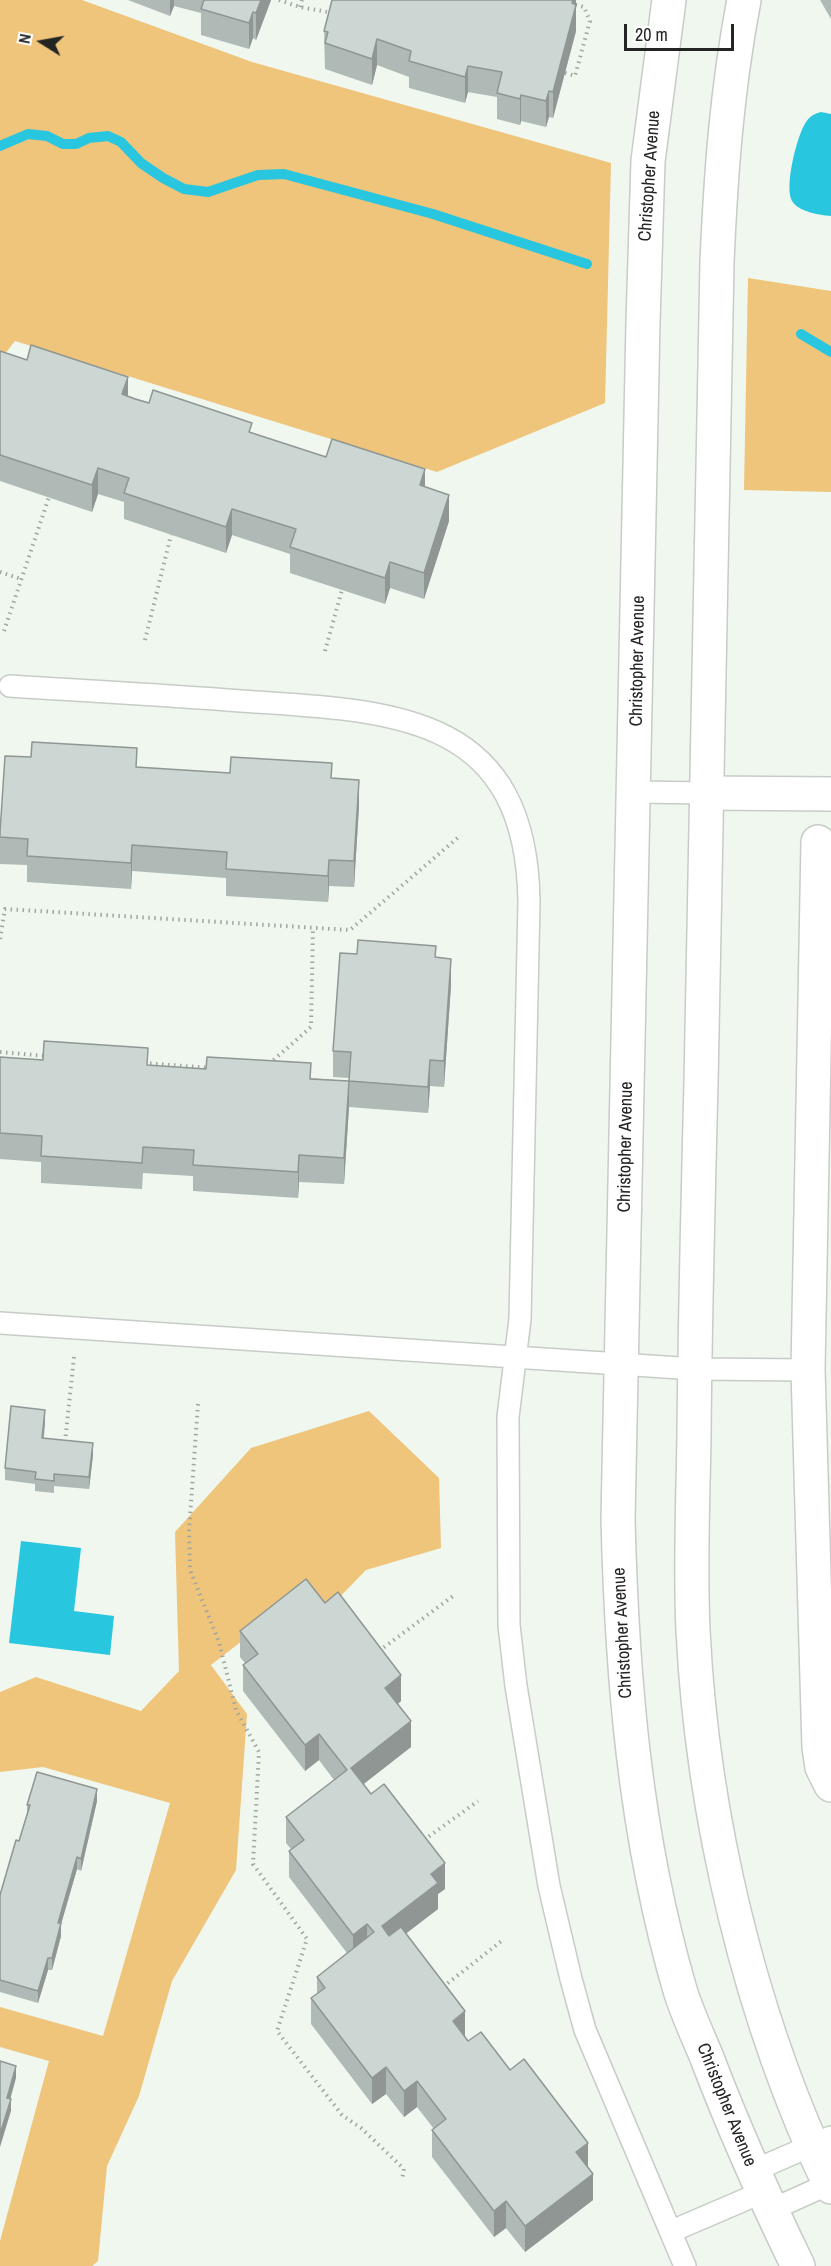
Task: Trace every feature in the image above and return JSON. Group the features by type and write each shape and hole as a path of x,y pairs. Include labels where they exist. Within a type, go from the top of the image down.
{"street":[{"name":"Christopher Avenue","path":"669,0 648,161 618,1519 621,1621 630,1738 641,1820 657,1900 681,1992 762,2191 798,2266"},
{"path":"744,0 729,79 721,178 695,1369 693,1635 700,1711 716,1827 742,1941 772,2037 821,2141 830,2185"},
{"path":"707,793 831,794"},
{"path":"818,842 808,1370 826,1776"}],"lane":[{"path":"10,686 301,705 385,714 438,731 475,759 496,780 511,803 522,836 528,871 520,1319 508,1410 509,1625 518,1696 549,1886 585,2030 685,2266"},
{"path":"635,792 707,793"},
{"path":"0,1323 622,1365 695,1369 808,1370"},
{"path":"672,2231 762,2191 821,2141"},
{"path":"762,2191 830,2185"}],"path":[{"path":"279,0 300,7 336,13"},
{"path":"300,7 302,0"},
{"path":"565,74 575,76 590,21 584,7 569,2"},
{"path":"4,631 49,497"},
{"path":"146,640 171,535"},
{"path":"0,572 21,579"},
{"path":"325,651 342,590"},
{"path":"0,939 5,909 350,930 460,835"},
{"path":"260,1072 311,1027 313,927"},
{"path":"0,1052 47,1056"},
{"path":"142,1063 213,1068"},
{"path":"64,1452 78,1328"},
{"path":"198,1404 189,1531 190,1570 219,1642 236,1710 259,1752 253,1864 307,1939 277,2031 342,2115 361,2128 404,2169 402,2180"},
{"path":"378,1652 453,1596"},
{"path":"423,1841 478,1801"},
{"path":"442,1987 504,1940"}],"shaded area":[{"path":"0,0 82,0 252,62 611,163 605,403 437,472 15,341 0,360"},
{"path":"748,278 831,291 831,492 744,490"},
{"path":"369,1411 439,1478 441,1548 366,1570 326,1611 309,1589 211,1665 247,1714 236,1870 172,1981 139,2096 107,2166 98,2261 92,2266 0,2266 0,2241 49,2061 0,2047 0,2007 103,2036 170,1803 43,1767 0,1772 0,1692 36,1677 141,1711 179,1671 175,1532 251,1448"}],"water":[{"path":"821,112 831,114 831,216 815,214 799,208 792,201 790,194 793,161 802,129 812,115"},
{"path":"21,1541 81,1548 74,1611 114,1616 110,1655 9,1643"}],"building":[{"path":"204,0 261,0 249,23 201,9"},
{"path":"332,0 573,0 572,3 576,5 553,92 549,91 546,101 521,95 520,99 497,93 502,72 468,66 465,77 409,61 411,51 377,39 372,59 325,43 328,32 324,31"},
{"path":"31,345 128,377 122,394 135,399 149,403 153,390 252,423 249,432 326,457 332,439 425,469 420,485 449,495 424,573 390,562 385,578 290,547 296,529 232,509 226,527 124,493 129,478 98,468 92,485 0,455 0,351 27,360"},
{"path":"32,742 137,748 136,767 230,773 231,757 332,763 331,778 359,780 354,861 329,860 328,876 226,869 227,852 132,845 131,863 27,856 28,839 0,837 0,832 5,756 31,757"},
{"path":"358,940 436,946 435,957 451,959 444,1061 430,1060 428,1087 349,1081 351,1052 333,1051 340,953 357,954"},
{"path":"44,1041 148,1048 147,1065 206,1069 207,1057 311,1063 310,1079 349,1081 344,1158 299,1155 298,1172 193,1165 194,1150 143,1147 142,1163 41,1156 42,1136 0,1133 0,1057 43,1060"},
{"path":"11,1406 45,1410 42,1438 93,1443 89,1477 54,1474 54,1481 35,1479 36,1472 5,1468"},
{"path":"306,1579 325,1603 338,1592 401,1675 385,1688 411,1721 351,1768 371,1794 384,1784 445,1863 431,1874 438,1883 382,1926 389,1936 401,1927 465,2011 453,2021 468,2041 481,2032 510,2070 524,2059 588,2143 576,2152 593,2174 525,2226 506,2201 494,2211 432,2130 446,2119 417,2081 404,2091 386,2067 372,2078 311,1998 325,1988 317,1977 374,1932 367,1924 353,1935 289,1851 304,1840 286,1817 347,1770 319,1734 305,1745 243,1665 258,1654 240,1631"},
{"path":"37,1772 97,1789 81,1859 77,1857 58,1923 61,1923 52,1958 48,1958 38,1991 0,1980 0,1895 16,1840 19,1841 30,1805 27,1805"},
{"path":"0,2061 16,2066 7,2098 11,2099 0,2134"}],"waterway":[{"path":"0,146 28,134 47,136 63,144 76,144 89,138 108,136 121,142 141,163 184,189 208,192 258,175 284,174 433,214 587,264"},
{"path":"801,334 831,352"}]}
